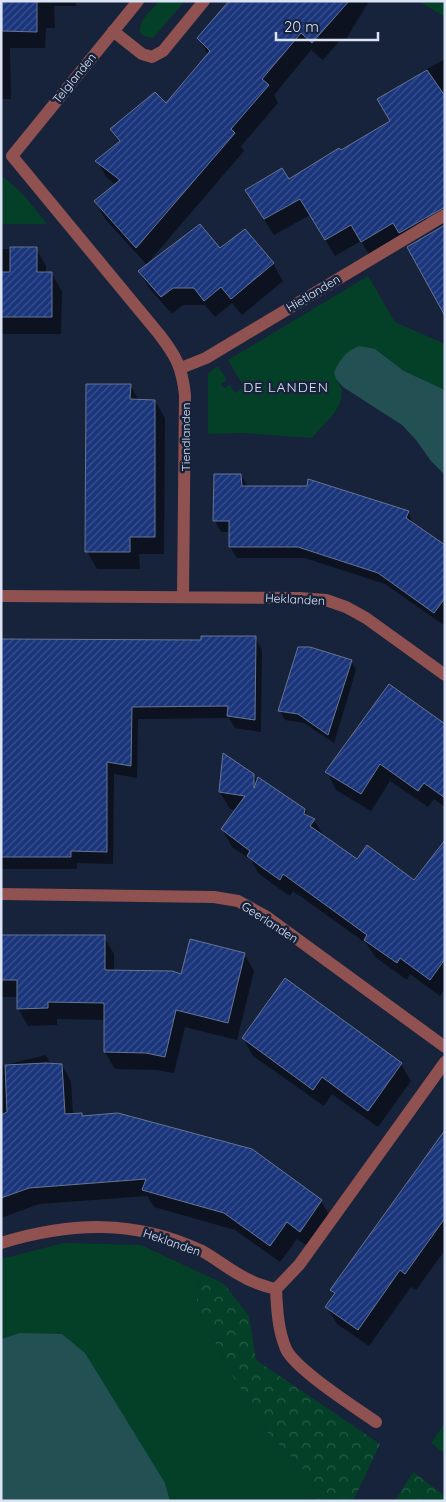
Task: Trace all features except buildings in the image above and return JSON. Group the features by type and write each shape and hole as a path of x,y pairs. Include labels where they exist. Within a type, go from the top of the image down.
{"street":[{"name":"Telglanden","path":"7,154 138,1"},
{"path":"113,31 142,54 152,56 163,51 204,1"},
{"name":"Tiendlanden","path":"7,154 159,334 170,348 181,368 185,396 183,596"},
{"name":"Hietlanden","path":"181,368 206,358 445,215"},
{"path":"1,596 183,596"},
{"name":"Heklanden","path":"183,596 300,598 326,600 346,606 366,618 445,675"},
{"name":"Geerlanden","path":"1,894 214,897 238,901 267,917 445,1047"},
{"path":"376,1422 304,1370 287,1352 278,1325 276,1289 299,1266 445,1062"},
{"name":"Heklanden","path":"1,1243 40,1232 78,1227 102,1226 144,1231 200,1250 240,1275 276,1289"}],"green space":[{"path":"159,1 185,1 153,38 146,37 140,33 141,24"},
{"path":"418,1 445,1 445,17"},
{"path":"1,175 23,194 47,224 1,224"},
{"path":"368,276 395,322 445,344 445,390 404,371 375,349 336,379 341,387 340,403 330,418 312,438 244,433 208,434 208,373 218,366 227,380 221,384 224,388 230,385 235,393 244,387 228,360"},
{"path":"64,1243 141,1245 201,1273 196,1306 229,1370 267,1432 302,1468 315,1488 309,1501 170,1501 165,1483 20,1333 1,1339 1,1259"},
{"path":"201,1273 224,1284 249,1316 256,1360 380,1444 353,1501 309,1501 315,1488 302,1468 267,1432 229,1370 196,1306"},
{"path":"445,1423 445,1454 431,1443"},
{"path":"413,1472 445,1496 445,1501 395,1501"}],"shaded area":[{"path":"360,346 375,349 404,371 445,390 445,475 402,425 343,387 336,379 334,372 341,360 351,350"},
{"path":"20,1333 62,1334 85,1353 165,1483 170,1501 1,1501 1,1339"}],"district":[{"name":"DE LANDEN","path":"286,387"}]}
